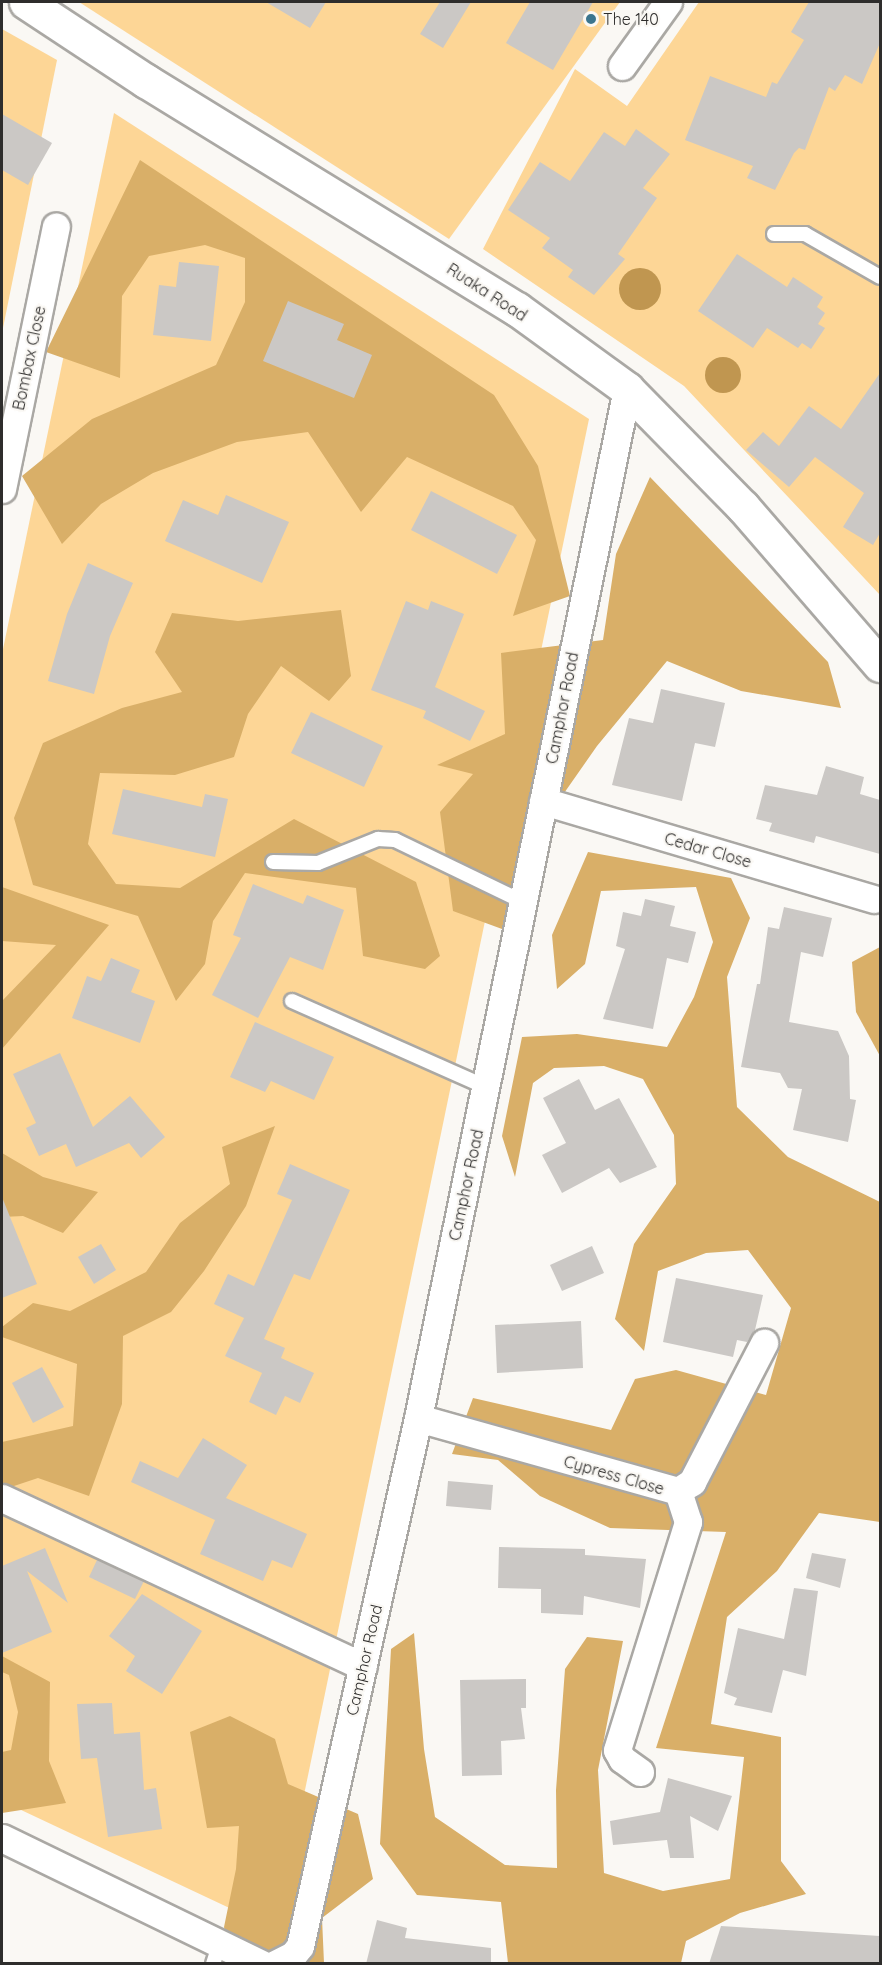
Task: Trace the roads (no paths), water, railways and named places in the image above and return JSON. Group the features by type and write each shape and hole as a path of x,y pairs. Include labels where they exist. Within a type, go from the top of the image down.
{"street":[{"path":"622,66 668,2"},
{"name":"Ruaka Road","path":"37,4 146,81 517,309 627,389 743,507 880,665"},
{"name":"Bombax Close","path":"2,489 56,226"},
{"name":"Camphor Road","path":"274,1964 293,1955 300,1946 363,1666 418,1418 627,389"},
{"name":"Cedar Close","path":"543,801 874,899"},
{"name":"Cypress Close","path":"418,1418 678,1491 692,1482 764,1343"},
{"path":"640,1772 621,1759 617,1750 688,1522 678,1491"},
{"path":"2,1498 363,1666"},
{"path":"2,1838 216,1954 262,1964"}],"lane":[{"path":"774,234 805,234 880,277"},
{"path":"273,862 318,862 378,839 395,840 523,902"},
{"path":"292,1001 486,1087"}],"place":[{"name":"The 140","path":"591,19"}]}
